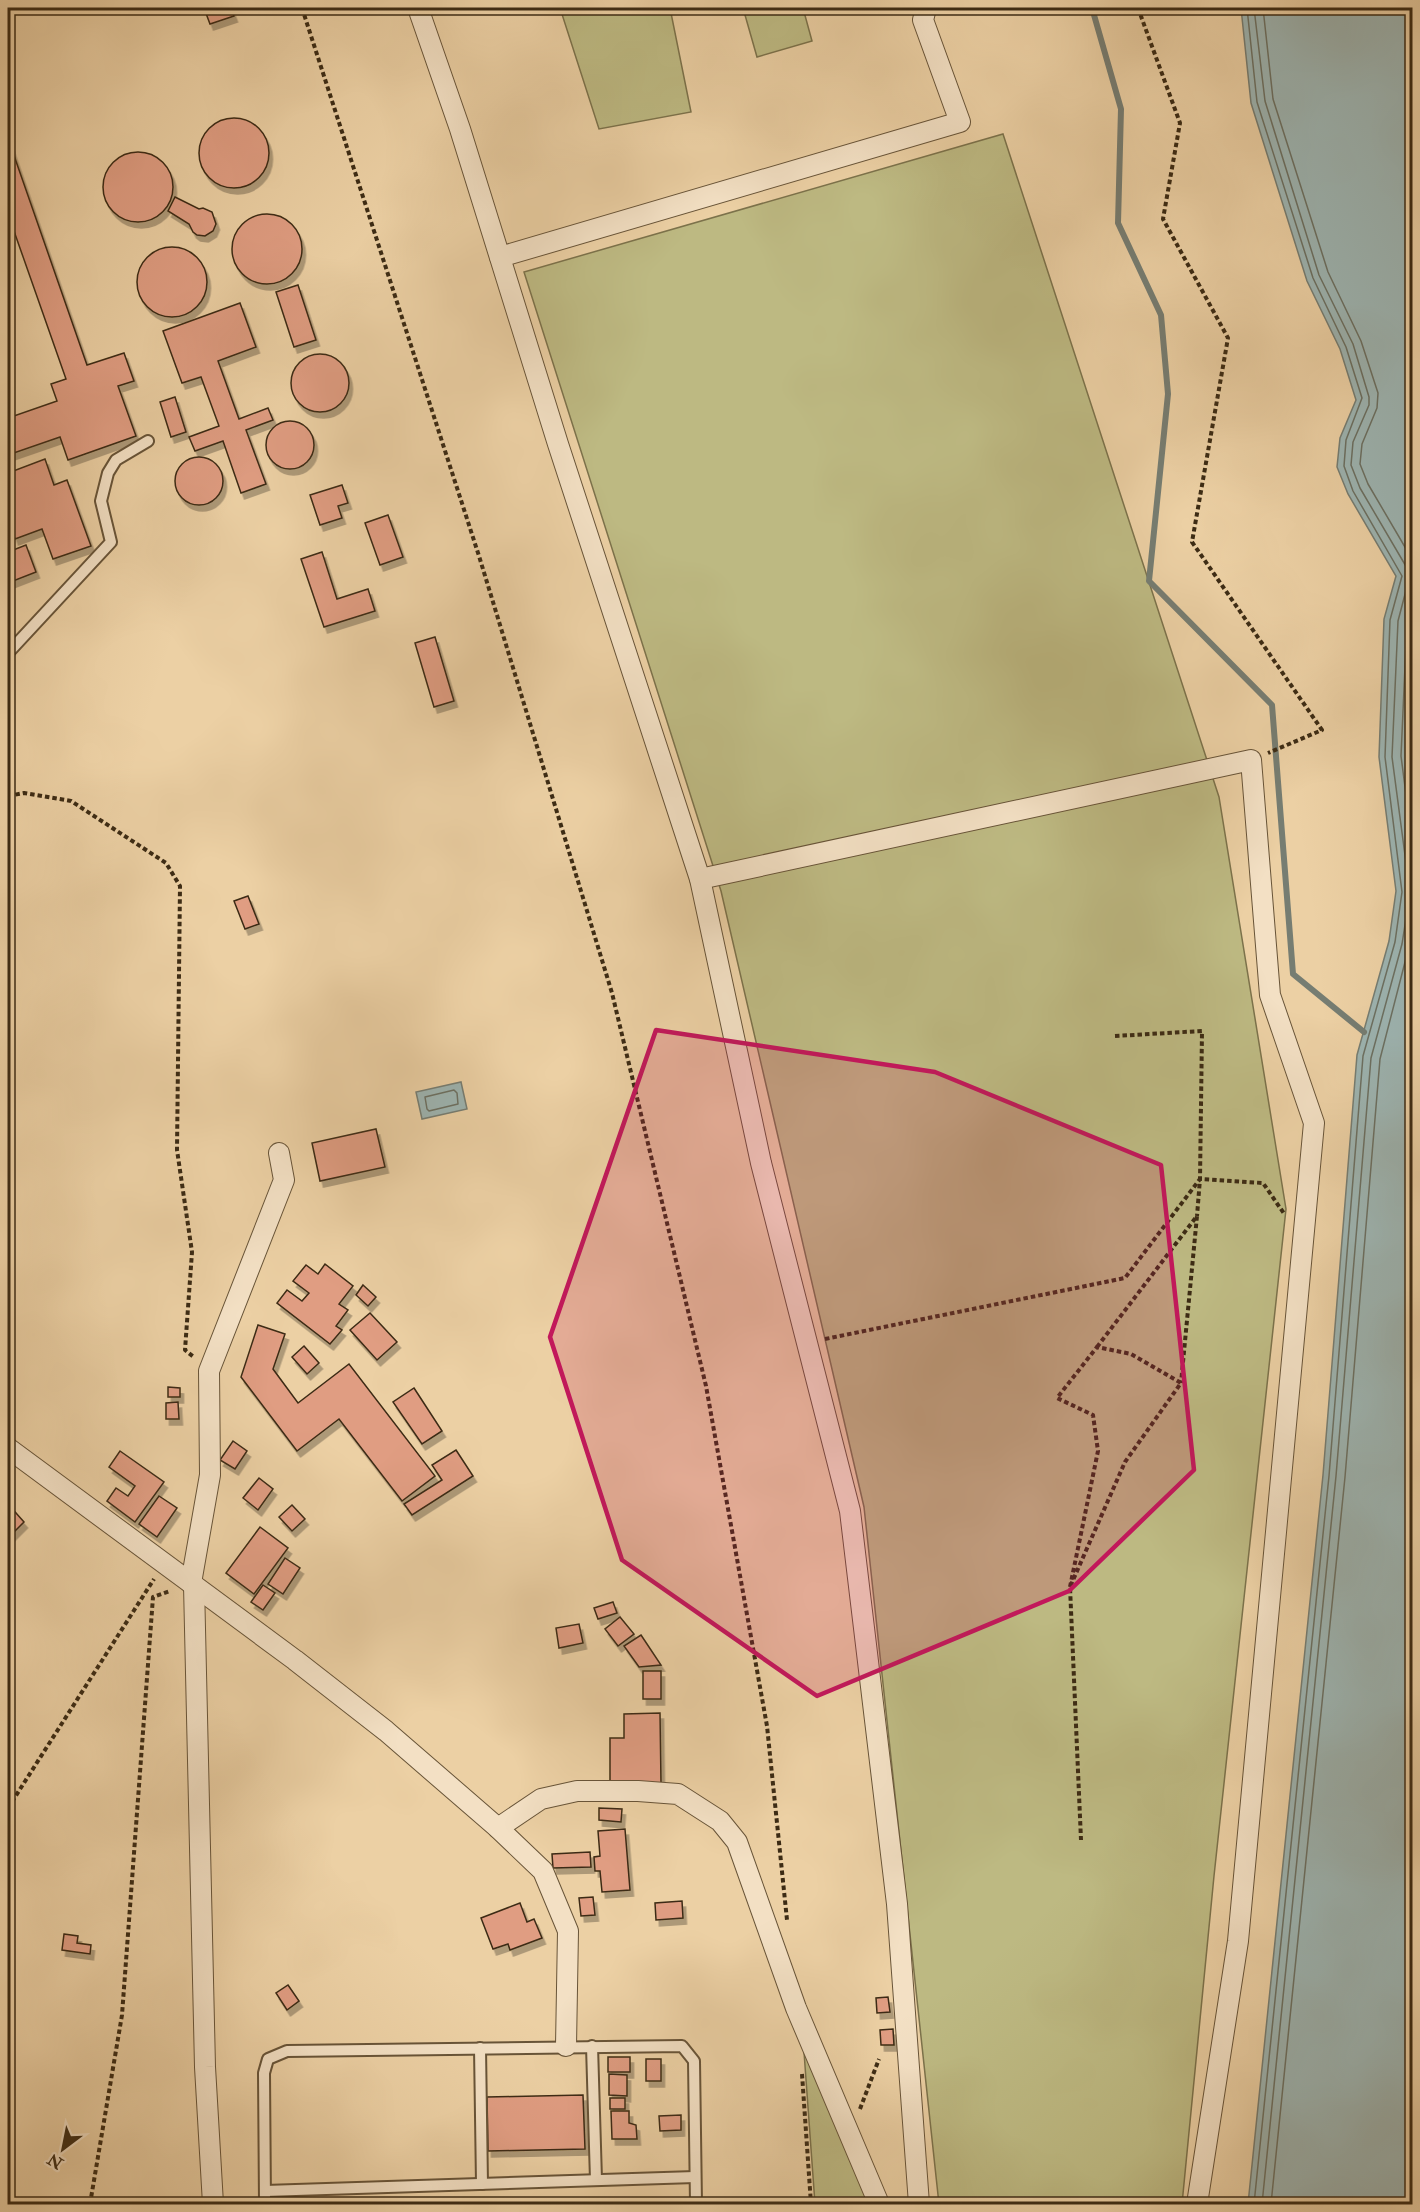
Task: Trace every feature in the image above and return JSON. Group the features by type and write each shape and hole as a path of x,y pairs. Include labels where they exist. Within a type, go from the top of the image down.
{"street":[{"path":"418,8 460,129 558,444 700,879 761,1163 850,1512 897,1904 919,2205"},
{"path":"500,257 960,122 922,20 926,8"},
{"path":"700,879 1251,760 1270,995 1314,1123 1238,1941 1197,2205"},
{"path":"213,2205 205,2067 192,1584 210,1476 209,1371 284,1180 279,1153"},
{"path":"8,1448 295,1660 386,1731 498,1828 543,1872 567,1931 566,2046"},
{"path":"498,1828 541,1799 577,1791 638,1791 678,1794 720,1821 737,1842 796,2008 879,2205"}],"lane":[{"path":"8,653 111,542 101,501 108,473 116,460 148,441"},
{"path":"592,2046 596,2180"},
{"path":"266,2205 264,2073 268,2059 287,2051 682,2046 694,2061 696,2205"},
{"path":"480,2048 482,2184"},
{"path":"265,2191 695,2177"}],"path":[{"path":"303,8 479,556 612,993 708,1398 767,1726 788,1926"},
{"path":"1138,8 1180,123 1163,219 1228,338 1192,542 1322,730 1251,760"},
{"path":"8,796 24,793 71,801 166,863 180,886 177,1150 192,1252 185,1350 209,1371"},
{"path":"1070,1587 1125,1462 1181,1383 1197,1216 1200,1179 1202,1031 1115,1036"},
{"path":"1200,1179 1263,1183 1303,1241"},
{"path":"807,1343 1125,1278 1200,1179"},
{"path":"1081,1840 1070,1587 1098,1451 1093,1415 1057,1398 1197,1216"},
{"path":"1097,1347 1131,1354 1181,1383"},
{"path":"8,1808 163,1563"},
{"path":"90,2205 122,2015 153,1597 192,1584"},
{"path":"850,2137 879,2059"},
{"path":"801,2064 812,2205"}],"highlighted area":[{"path":"656,1030 935,1072 1161,1165 1194,1470 1069,1591 817,1696 622,1560 550,1337"}],"shaded area":[{"path":"560,8 670,8 691,112 599,129"},
{"path":"743,8 803,8 812,41 757,57"},
{"path":"1003,134 1219,797 1286,1209 1214,1876 1182,2204 939,2204 864,1507 721,891 524,272"},
{"path":"803,2038 874,2204 815,2204"}],"water":[{"path":"1241,8 1412,8 1412,2204 1248,2204 1323,1475 1357,1055 1389,941 1396,891 1379,757 1384,619 1396,576 1348,494 1337,467 1340,438 1356,400 1340,349 1307,281 1251,103"},
{"path":"461,1082 467,1109 422,1119 416,1092"}],"building":[{"path":"204,8 231,8 234,16 210,24"},
{"path":"234,118 253,124 263,134 269,153 263,172 253,182 234,188 215,182 205,172 199,153 205,134 215,124"},
{"path":"10,144 87,365 124,353 134,381 118,386 136,436 68,460 60,437 8,455 8,418 57,401 51,384 66,379 8,214 8,145"},
{"path":"138,152 151,155 163,162 170,174 173,187 170,200 163,212 151,219 138,222 125,219 113,212 106,200 103,187 106,174 113,162 125,155"},
{"path":"175,197 199,209 203,208 212,212 216,224 213,231 205,236 197,235 189,224 168,211"},
{"path":"267,214 286,220 296,230 302,249 296,268 286,278 267,284 248,278 238,268 232,249 238,230 248,220"},
{"path":"172,247 185,250 197,257 204,269 207,282 204,295 197,307 185,314 172,317 159,314 147,307 140,295 137,282 140,269 147,257 159,250"},
{"path":"298,285 316,340 294,347 276,292"},
{"path":"240,303 256,347 218,361 239,419 268,408 273,420 246,430 266,484 241,493 223,441 195,451 189,437 219,426 201,377 182,383 163,331"},
{"path":"320,354 331,356 344,367 349,383 347,394 336,407 320,412 309,410 296,399 291,383 293,372 304,359"},
{"path":"175,397 186,432 171,437 160,402"},
{"path":"285,421 295,421 310,431 314,445 310,459 304,465 295,469 285,469 270,459 266,450 266,440 276,425"},
{"path":"194,457 204,457 219,467 223,481 219,495 213,501 204,505 194,505 179,495 175,486 175,476 185,461"},
{"path":"45,459 54,485 67,480 91,546 53,559 42,529 15,539 8,518 8,473"},
{"path":"342,485 348,503 338,506 342,518 320,525 310,495"},
{"path":"388,515 403,557 380,565 365,523"},
{"path":"26,545 36,572 8,583 8,552"},
{"path":"322,552 337,599 368,589 375,611 324,627 301,559"},
{"path":"435,637 454,701 434,707 415,643"},
{"path":"248,896 259,924 245,929 234,901"},
{"path":"376,1129 385,1167 320,1181 312,1143"},
{"path":"325,1264 353,1286 339,1304 348,1310 336,1326 342,1330 330,1344 277,1303 287,1290 302,1301 309,1293 293,1281 306,1265 318,1274"},
{"path":"363,1285 376,1297 368,1306 356,1295"},
{"path":"370,1313 397,1342 377,1360 350,1330"},
{"path":"258,1325 285,1334 273,1369 298,1403 349,1364 435,1476 402,1501 339,1419 297,1451 241,1377"},
{"path":"304,1346 319,1363 307,1374 292,1357"},
{"path":"168,1387 180,1388 180,1397 168,1397"},
{"path":"414,1388 442,1431 422,1444 393,1402"},
{"path":"178,1402 179,1419 166,1419 166,1403"},
{"path":"233,1441 247,1451 235,1469 220,1460"},
{"path":"456,1450 473,1476 412,1515 404,1504 442,1480 432,1465"},
{"path":"120,1451 164,1482 135,1522 107,1501 116,1488 128,1496 135,1486 109,1467"},
{"path":"259,1478 273,1489 258,1510 243,1498"},
{"path":"159,1496 177,1508 157,1537 139,1524"},
{"path":"8,1504 24,1522 8,1538"},
{"path":"292,1505 305,1519 292,1531 279,1517"},
{"path":"260,1527 288,1548 254,1594 226,1573"},
{"path":"285,1558 300,1568 283,1594 268,1584"},
{"path":"263,1585 275,1593 263,1610 251,1602"},
{"path":"613,1602 617,1613 598,1619 594,1608"},
{"path":"620,1617 634,1634 618,1646 605,1629"},
{"path":"579,1624 583,1643 559,1648 556,1628"},
{"path":"641,1635 661,1665 639,1667 624,1646"},
{"path":"643,1671 661,1671 661,1699 643,1699"},
{"path":"660,1713 661,1783 610,1784 610,1738 624,1738 624,1714"},
{"path":"599,1808 622,1809 621,1822 599,1820"},
{"path":"625,1829 630,1890 602,1892 600,1871 595,1871 594,1857 600,1856 598,1831"},
{"path":"590,1852 591,1867 553,1868 552,1854"},
{"path":"593,1897 595,1915 581,1916 579,1898"},
{"path":"682,1901 683,1918 656,1920 655,1903"},
{"path":"520,1903 527,1922 534,1919 542,1938 510,1950 508,1944 493,1949 481,1918"},
{"path":"64,1934 78,1936 77,1943 91,1945 90,1954 62,1950"},
{"path":"288,1985 299,2001 287,2010 276,1993"},
{"path":"888,1997 890,2012 877,2013 876,1998"},
{"path":"893,2029 894,2045 881,2045 880,2030"},
{"path":"608,2057 630,2057 630,2072 608,2072"},
{"path":"646,2059 661,2059 661,2081 646,2081"},
{"path":"609,2074 627,2075 627,2096 609,2095"},
{"path":"583,2095 585,2149 488,2151 487,2097"},
{"path":"610,2098 625,2098 625,2109 610,2109"},
{"path":"611,2111 629,2111 629,2123 636,2125 637,2139 612,2139"},
{"path":"681,2115 681,2130 660,2131 659,2116"}],"waterway":[{"path":"1092,8 1121,109 1118,223 1161,315 1168,394 1149,581 1272,705 1293,974 1364,1032"}]}
